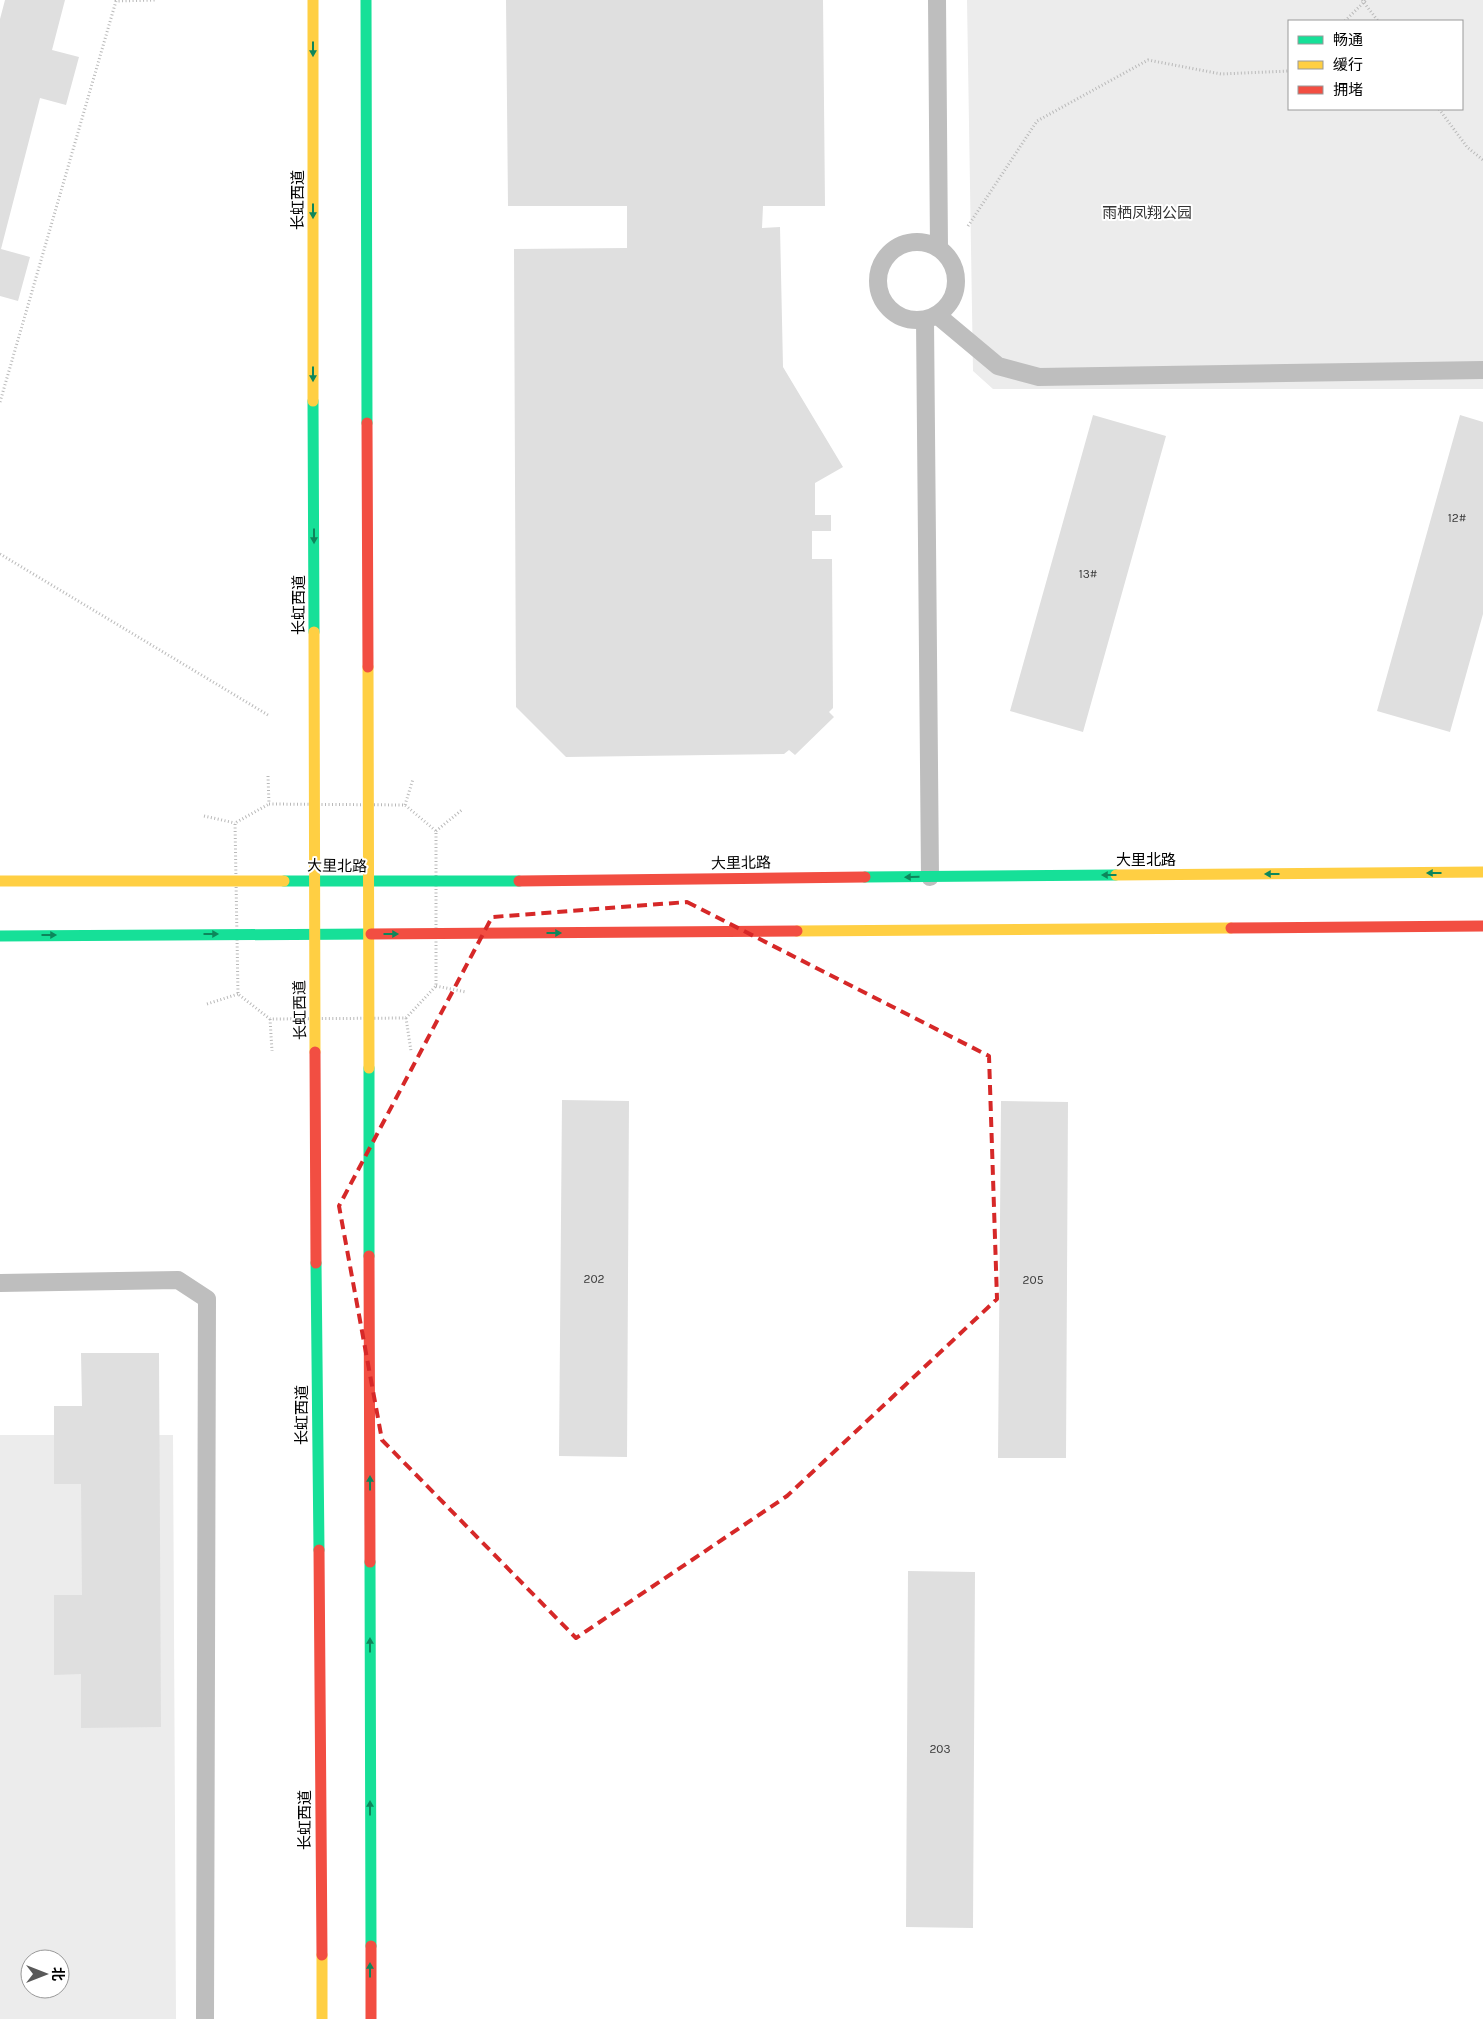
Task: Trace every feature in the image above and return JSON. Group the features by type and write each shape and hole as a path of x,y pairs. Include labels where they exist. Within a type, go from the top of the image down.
{"main road":[{"name":"长虹西道","path":"313,0 314,933 322,2019"},
{"path":"366,0 370,2019"},
{"name":"大里北路","path":"0,881 368,881 1483,872"},
{"path":"0,936 1483,926"}],"lane":[{"path":"937,0 939,247"},
{"path":"914,241 927,242 939,247 949,256 955,268 957,282 955,295 947,307 931,318 912,320 899,316 889,309 880,292 878,273 883,261 891,251 902,244 914,241"},
{"path":"931,318 998,366 1039,377 1483,370"},
{"path":"930,877 931,318"},
{"path":"0,1283 178,1280 207,1299 205,2019"}],"path":[{"path":"0,402 116,1 156,0"},
{"path":"1346,20 1364,1 1377,20"},
{"path":"965,230 1037,121 1148,60 1221,74 1288,71"},
{"path":"1441,110 1467,147 1483,160"},
{"path":"0,554 268,715"},
{"path":"268,776 269,804"},
{"path":"404,805 413,778"},
{"path":"436,831 463,809"},
{"path":"204,816 235,823"},
{"path":"436,986 466,992"},
{"path":"207,1004 238,994"},
{"path":"406,1018 411,1051"},
{"path":"270,1019 272,1051"}],"highlighted area":[{"path":"687,902 989,1056 997,1299 787,1496 576,1638 382,1440 339,1206 492,917"}],"green space":[{"name":"雨栖凤翔公园","path":"967,0 1483,0 1483,389 993,389 973,371"},
{"path":"0,1435 173,1435 176,2019 0,2019"}],"building":[{"path":"5,0 65,0 52,50 79,57 66,105 40,98 1,249 30,257 18,301 0,296 0,19"},
{"path":"506,0 823,0 825,206 763,206 762,228 780,227 783,367 843,467 815,483 815,515 831,515 831,531 812,531 812,559 832,559 833,708 829,712 834,717 795,755 789,750 784,754 566,757 516,707 514,249 627,248 627,206 508,206"},
{"path":"1093,415 1166,436 1083,732 1010,711"},
{"path":"1460,415 1483,422 1483,614 1450,732 1377,711"},
{"path":"562,1100 629,1101 627,1457 559,1456"},
{"path":"1001,1101 1068,1102 1066,1458 998,1458"},
{"path":"81,1353 159,1353 161,1727 81,1728 81,1674 54,1675 54,1595 82,1595 81,1484 54,1484 54,1406 82,1406"},
{"path":"908,1571 975,1572 973,1928 906,1927"}],"traffic: fast":[{"path":"366,0 367,423"},
{"path":"313,401 314,632"},
{"path":"865,877 1116,875"},
{"path":"284,881 519,881"},
{"path":"0,936 371,934"},
{"path":"369,1068 369,1256"},
{"path":"316,1263 319,1550"},
{"path":"370,1562 371,1946"}],"traffic: slow":[{"path":"313,0 313,401"},
{"path":"314,632 315,1052"},
{"path":"368,667 369,1068"},
{"path":"1116,875 1483,872"},
{"path":"0,881 284,881"},
{"path":"797,931 1231,928"},
{"path":"322,1955 322,2019"}],"traffic: jam":[{"path":"367,423 368,667"},
{"path":"519,881 865,877"},
{"path":"1231,928 1483,926"},
{"path":"371,934 797,931"},
{"path":"315,1052 316,1263"},
{"path":"369,1256 370,1562"},
{"path":"319,1550 322,1955"},
{"path":"371,1946 371,2019"}]}
